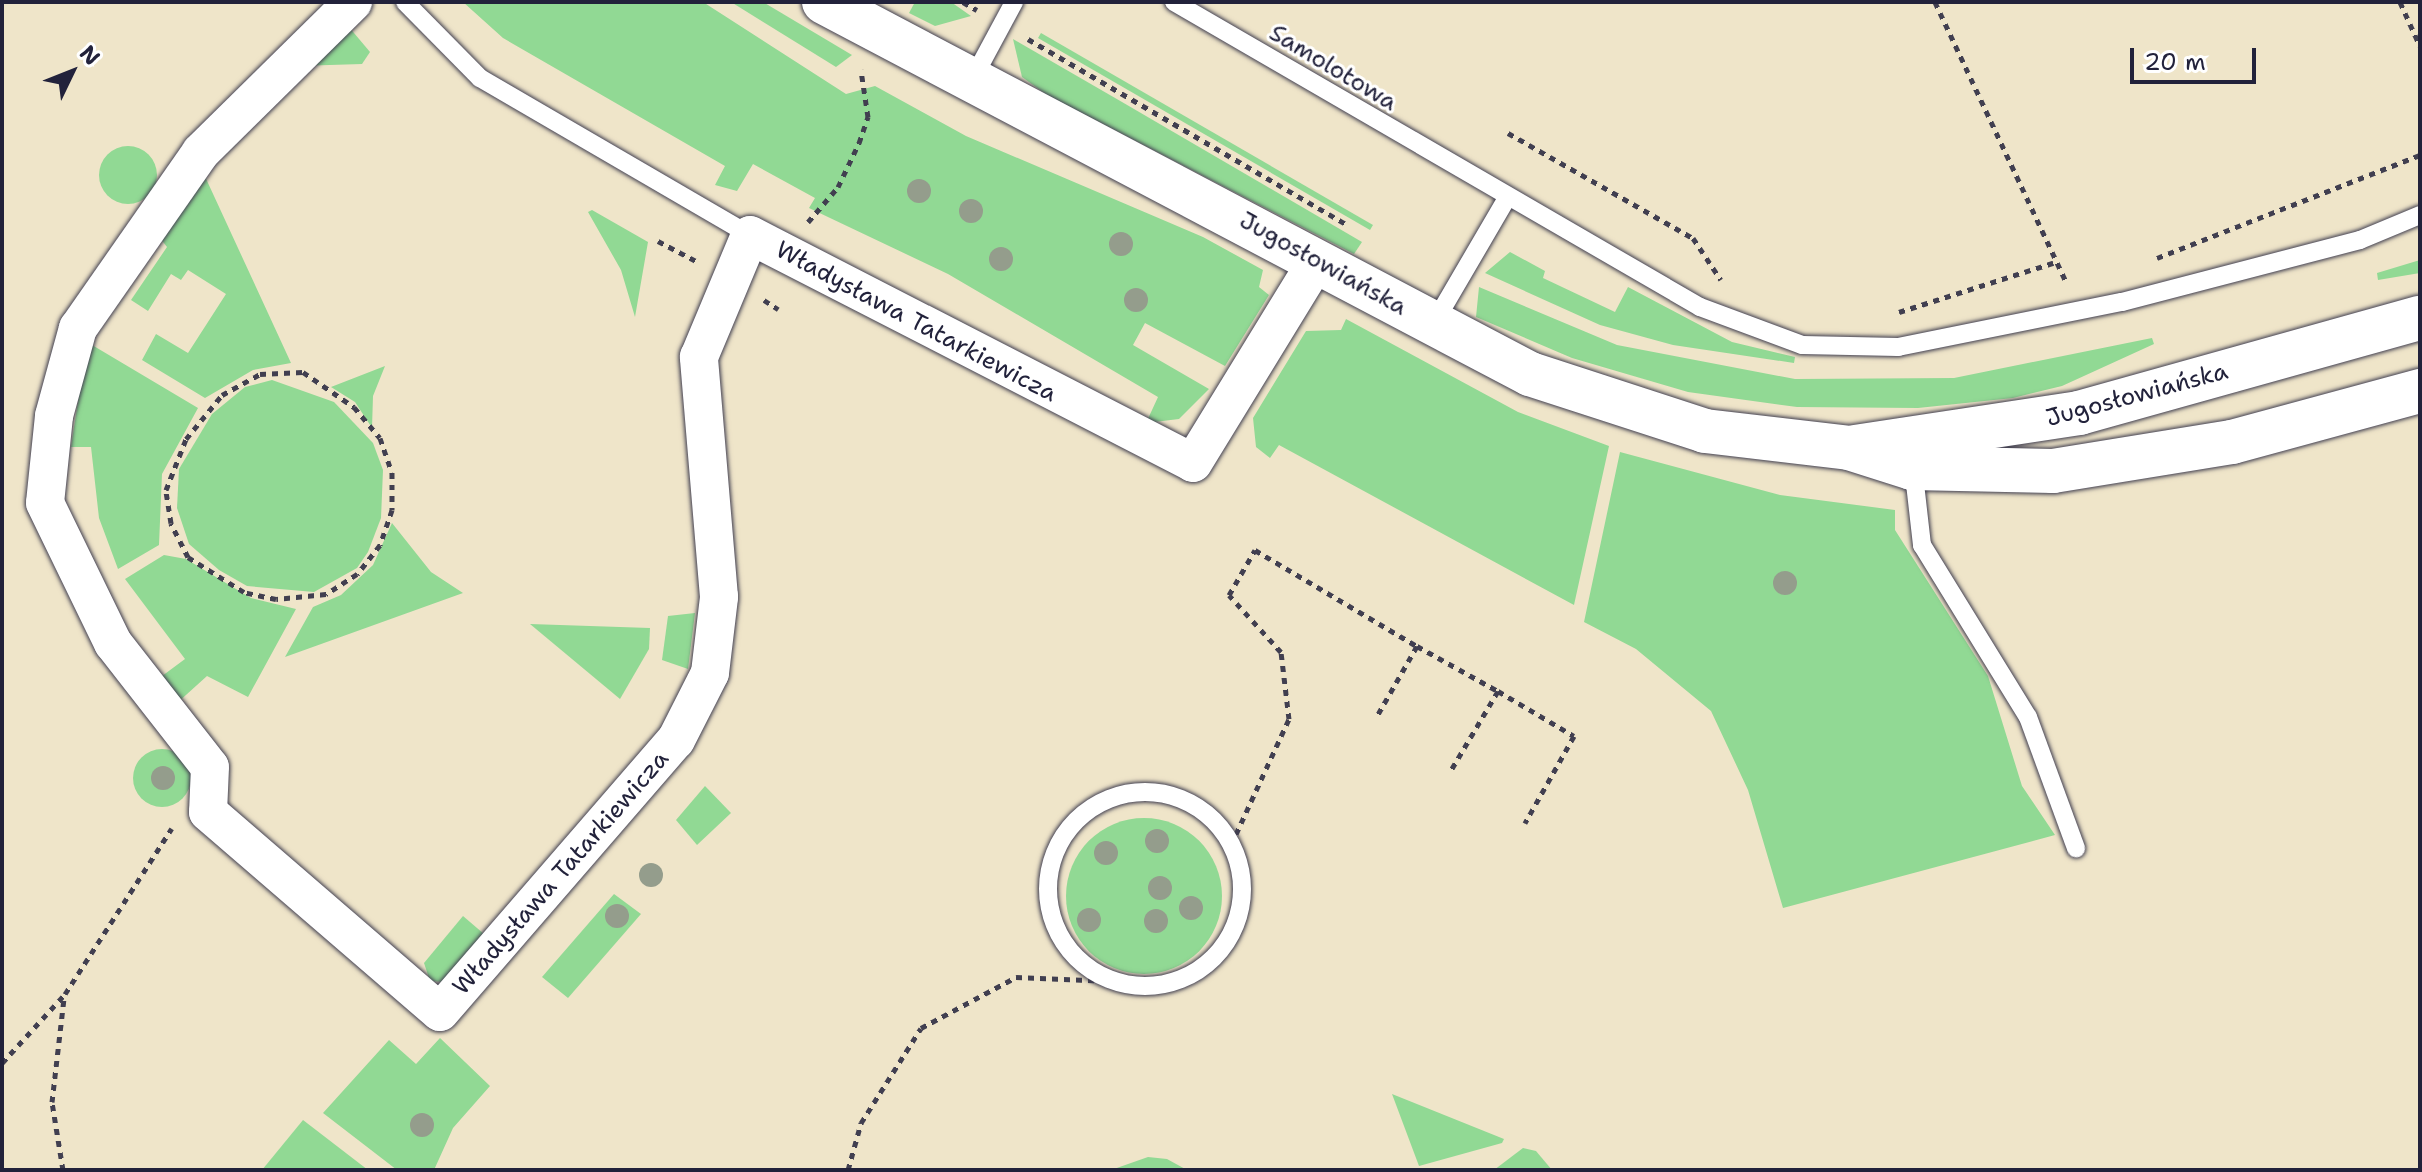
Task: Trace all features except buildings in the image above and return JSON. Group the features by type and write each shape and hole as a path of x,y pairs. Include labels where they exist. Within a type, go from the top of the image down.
{"street":[{"path":"208,812 210,767 113,643 60,546 45,503 54,416 78,328 201,152 353,2"},
{"name":"Jugosłowiańska","path":"824,2 970,84 1317,261 1432,325 1617,407 1705,431 1849,448 1913,451 2053,471 2232,442 2420,391"},
{"name":"Władysława Tatarkiewicza","path":"208,812 440,1012 676,740 710,673 719,597 699,357 765,243 1193,463 1317,261"},
{"name":"Jugosłowiańska","path":"1913,451 2079,413 2420,318"}],"lane":[{"path":"405,2 480,78 765,243"},
{"path":"970,84 1014,2"},
{"name":"Samolotowa","path":"1174,2 1507,198 1749,329 1802,345 1887,347 2122,302 2360,240 2420,215"},
{"path":"1432,325 1507,198"},
{"path":"1913,451 1922,545 2021,704 2076,848"},
{"path":"1142,792 1176,797 1213,819 1231,845 1243,889 1235,927 1219,954 1192,976 1156,988 1111,981 1070,952 1057,931 1047,893 1052,858 1071,826 1104,800 1142,792"}],"path":[{"path":"963,2 1363,234"},
{"path":"1935,2 2053,263 2072,292"},
{"path":"2400,2 2420,46"},
{"path":"765,243 850,168 868,117 860,68"},
{"path":"1508,133 1693,238 1725,287"},
{"path":"2144,263 2420,155"},
{"path":"1887,314 2053,263"},
{"path":"303,372 354,407 380,438 392,472 384,533 357,574 326,594 276,599 244,592 188,557 171,523 166,490 172,465 211,407 242,381 303,372"},
{"path":"1231,845 1289,719 1281,652 1229,595 1255,550 1574,736 1525,823"},
{"path":"1377,716 1417,646"},
{"path":"1451,770 1498,691"},
{"path":"2,1063 65,994 175,823 208,812"},
{"path":"847,1169 861,1123 921,1028 1016,977 1111,981"},
{"path":"63,1170 52,1102 65,994"}],"green space":[{"path":"463,2 703,2 846,94 875,86 966,136 1203,237 1263,270 1259,287 1269,295 1225,366 1145,323 1133,345 1209,389 1179,419 1146,423 1158,397 948,274 809,208 815,198 753,164 737,191 715,185 725,166 503,38"},
{"path":"731,2 763,2 852,55 836,67"},
{"path":"915,2 951,2 971,16 935,26 909,13"},
{"path":"343,20 370,52 362,64 297,66"},
{"path":"1041,33 1373,225 1370,230 1038,38"},
{"path":"1013,39 1362,242 1354,254 1047,95 1022,77"},
{"path":"128,146 149,154 157,175 149,196 128,204 107,196 99,175 107,154"},
{"path":"202,170 291,363 253,370 205,398 142,360 156,334 188,353 226,294 188,270 181,280 171,274 148,311 131,300 167,247 157,234"},
{"path":"592,210 648,242 635,317 621,270 588,212"},
{"path":"1510,252 1545,271 1543,278 1615,312 1628,287 1732,342 1795,357 1794,363 1673,345 1600,325 1485,273"},
{"path":"2420,260 2420,273 2378,280 2377,273"},
{"path":"1479,287 1617,345 1795,379 1954,378 2152,338 2154,344 2062,386 2013,398 1918,408 1797,407 1688,392 1572,358 1476,317"},
{"path":"1346,319 1518,412 1609,446 1574,605 1279,445 1270,458 1256,447 1253,418 1306,331 1341,330"},
{"path":"87,342 198,408 162,474 159,545 118,569 99,518 91,447 71,447"},
{"path":"385,366 373,396 372,428 355,402 331,387"},
{"path":"272,380 334,402 373,443 383,470 381,518 368,552 357,568 314,592 247,586 219,570 189,544 177,508 179,469 212,414 245,387"},
{"path":"1620,452 1780,495 1895,510 1895,530 1988,676 2022,786 2055,835 1783,908 1748,790 1711,711 1636,649 1584,622"},
{"path":"392,523 431,572 463,593 285,657 313,607 341,595 373,565"},
{"path":"164,555 186,559 251,598 296,609 248,697 207,676 176,704 158,679 185,659 125,579"},
{"path":"695,613 688,669 662,660 668,616"},
{"path":"530,624 650,628 649,649 620,699"},
{"path":"162,749 183,757 191,778 183,799 162,807 141,799 133,778 141,757"},
{"path":"705,786 731,813 697,845 676,820"},
{"path":"1144,818 1174,824 1199,841 1216,866 1222,896 1216,926 1199,951 1174,968 1144,974 1114,968 1089,951 1072,926 1066,896 1072,866 1089,841 1114,824"},
{"path":"614,894 641,914 568,998 542,977"},
{"path":"463,916 484,934 443,982 430,981 424,963"},
{"path":"440,1038 490,1086 453,1128 434,1170 397,1170 323,1113 389,1040 416,1064"},
{"path":"1392,1094 1504,1139 1502,1143 1419,1166"},
{"path":"303,1120 368,1170 262,1170"},
{"path":"1523,1148 1536,1151 1552,1170 1494,1170"},
{"path":"1148,1157 1167,1159 1187,1170 1111,1170"}]}
